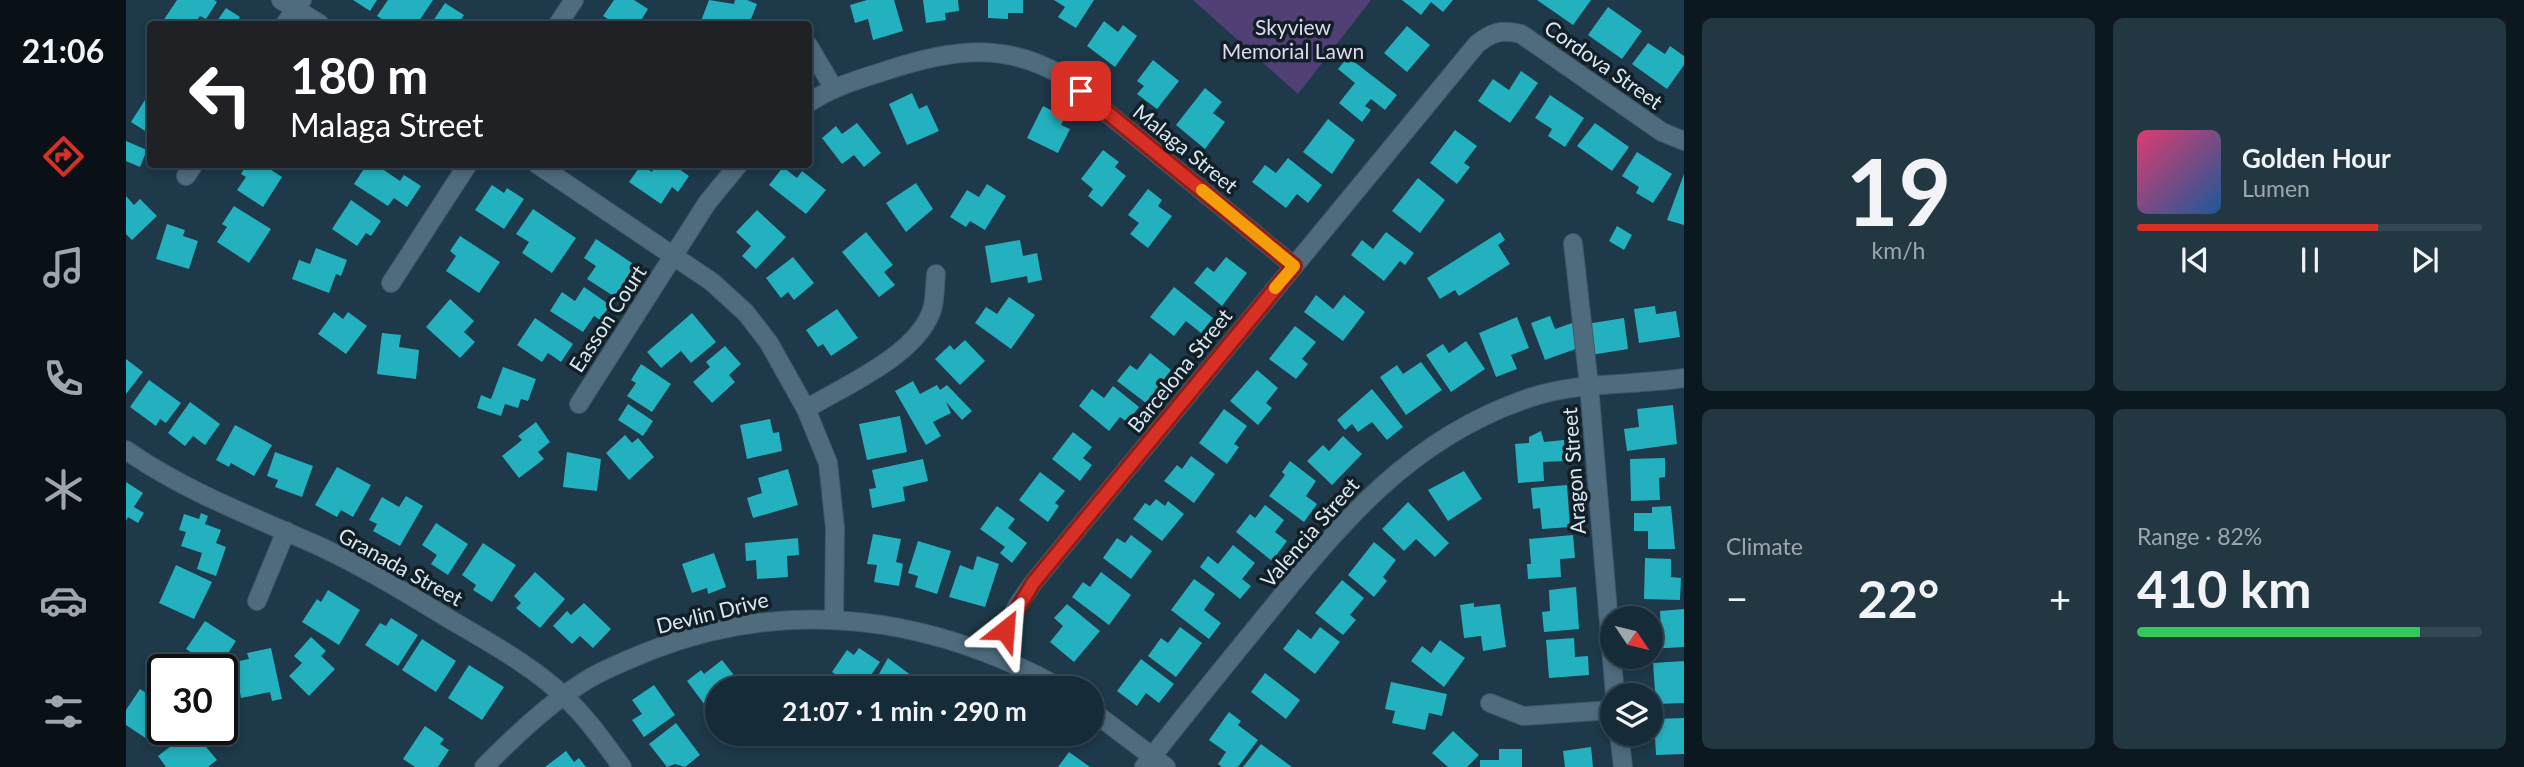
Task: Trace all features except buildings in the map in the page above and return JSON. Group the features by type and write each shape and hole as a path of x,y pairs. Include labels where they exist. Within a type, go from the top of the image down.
{"street":[{"path":"560,21 574,0"},
{"path":"286,21 293,3 316,21"},
{"name":"Cordova Street","path":"1497,31 1521,34 1662,132 1684,141"},
{"name":"Barcelona Street","path":"994,654 1017,606 1033,583 1476,44 1497,31"},
{"name":"Malaga Street","path":"812,100 833,87 928,57 960,51 987,50 1040,62 1060,75 1294,266"},
{"path":"812,52 833,87"},
{"path":"391,283 465,168"},
{"path":"543,168 712,282 746,313 769,343 806,409 828,463 835,528 834,618"},
{"path":"674,256 707,203 736,168"},
{"name":"Aragon Street","path":"1573,243 1589,385 1614,683"},
{"name":"Easson Court","path":"579,404 674,256"},
{"path":"806,409 865,376 902,349 923,327 933,307 936,274"},
{"name":"Valencia Street","path":"1154,763 1309,562 1365,499 1438,443 1490,413 1533,397 1589,385 1684,378"},
{"name":"Granada Street","path":"126,450 152,468 208,498 286,531 413,597 516,658 564,696 594,727 622,767"},
{"path":"257,601 286,531"},
{"name":"Devlin Drive","path":"484,767 530,721 586,680 624,661 676,641 746,623 787,618 834,618 912,630 994,654 1037,676"},
{"path":"1490,704 1523,716 1600,711"},
{"path":"1104,721 1154,763"},
{"path":"1621,746 1623,767"}],"green space":[{"name":"Skyview Memorial Lawn","path":"1193,0 1371,0 1298,94"}],"slow traffic":[{"path":"1202,190 1294,266 1275,288"}],"route":[{"path":"1005,630 1033,583 1100,505 1294,266 1081,91"}]}
